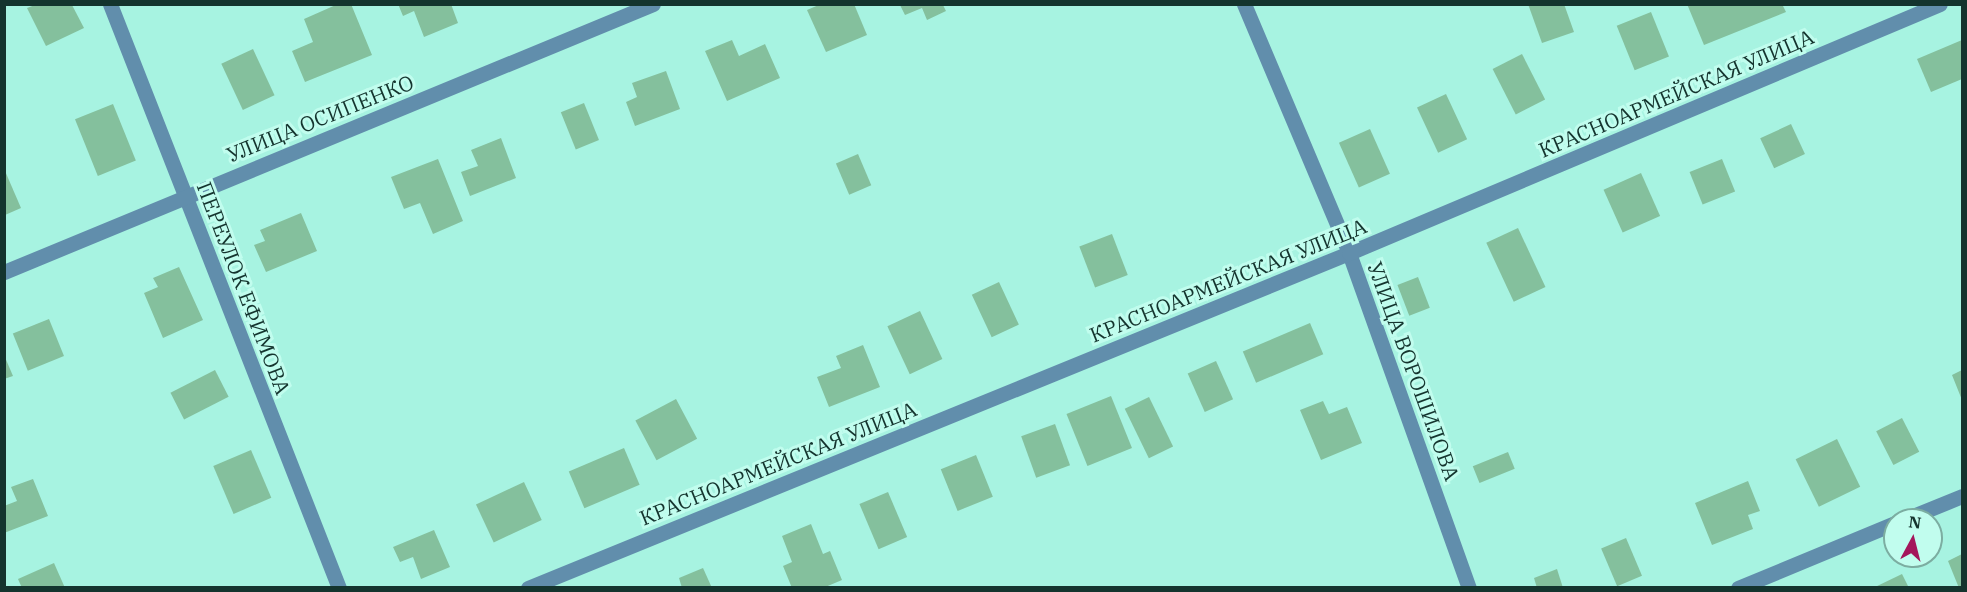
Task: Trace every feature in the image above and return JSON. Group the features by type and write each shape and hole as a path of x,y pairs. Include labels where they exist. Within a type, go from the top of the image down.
{"street":[{"name":"ПЕРЕУЛОК ЕФИМОВА","path":"110,4 339,588"},
{"name":"УЛИЦА ОСИПЕНКО","path":"4,272 185,195 653,4"},
{"name":"УЛИЦА ВОРОШИЛОВА","path":"1244,4 1349,253 1469,588"},
{"name":"КРАСНОАРМЕЙСКАЯ УЛИЦА","path":"528,588 1349,253 1940,4"},
{"path":"1932,508 1962,496"},
{"path":"1738,588 1883,528"}],"building":[{"path":"338,4 351,4 372,55 305,82 292,51 313,42 304,19"},
{"path":"398,4 451,4 458,23 424,37 414,11 403,16"},
{"path":"821,4 854,4 867,35 826,52 807,10"},
{"path":"1528,4 1564,4 1574,32 1542,43"},
{"path":"1687,4 1782,4 1786,12 1704,45"},
{"path":"35,5 72,5 84,28 46,46 27,8"},
{"path":"900,5 943,5 946,11 927,20 922,8 905,15"},
{"path":"1651,12 1669,57 1635,70 1617,26"},
{"path":"732,40 739,56 765,44 780,78 727,101 705,51"},
{"path":"1962,40 1962,79 1931,92 1917,59"},
{"path":"253,49 275,95 243,110 221,64"},
{"path":"1522,54 1545,99 1516,114 1493,69"},
{"path":"666,71 680,109 635,126 626,102 637,97 632,83"},
{"path":"1446,94 1467,139 1438,153 1417,108"},
{"path":"584,103 599,140 576,149 561,112"},
{"path":"113,104 136,161 98,176 75,119"},
{"path":"1791,124 1805,154 1774,168 1760,138"},
{"path":"1370,129 1390,174 1359,188 1339,143"},
{"path":"501,138 516,178 470,196 461,172 478,166 471,150"},
{"path":"858,154 871,185 849,195 836,163"},
{"path":"438,159 463,221 433,234 420,203 404,209 391,177"},
{"path":"1722,159 1735,191 1703,205 1690,172"},
{"path":"5,171 21,208 5,215"},
{"path":"1641,173 1660,216 1623,233 1604,190"},
{"path":"301,213 317,251 266,272 254,245 265,241 260,230"},
{"path":"1518,228 1545,287 1514,302 1486,243"},
{"path":"1112,234 1128,275 1095,288 1079,247"},
{"path":"179,267 203,320 163,338 144,293 158,287 153,278"},
{"path":"1418,277 1430,308 1409,316 1397,285"},
{"path":"999,282 1019,325 992,337 972,295"},
{"path":"920,311 942,359 910,374 887,326"},
{"path":"49,319 64,356 28,371 13,334"},
{"path":"1310,323 1323,354 1256,383 1243,352"},
{"path":"863,345 880,387 829,407 817,377 841,368 836,356"},
{"path":"4,355 13,376 4,379"},
{"path":"1216,361 1233,399 1205,412 1188,374"},
{"path":"215,370 229,397 184,419 170,393"},
{"path":"1962,370 1962,400 1952,375"},
{"path":"1111,396 1132,448 1087,466 1066,414"},
{"path":"1149,397 1173,446 1149,458 1125,409"},
{"path":"676,399 697,439 657,460 635,421"},
{"path":"1323,401 1329,414 1347,407 1362,443 1321,460 1300,410"},
{"path":"1902,418 1919,452 1893,465 1876,431"},
{"path":"1055,424 1070,465 1036,478 1021,436"},
{"path":"1837,439 1860,487 1819,507 1796,459"},
{"path":"624,448 640,485 584,508 569,471"},
{"path":"251,450 271,498 234,514 213,466"},
{"path":"1508,452 1515,469 1480,483 1473,466"},
{"path":"976,455 993,497 958,511 941,469"},
{"path":"33,479 48,516 4,533 4,506 17,501 11,487"},
{"path":"1748,481 1760,511 1748,515 1753,529 1712,545 1695,503"},
{"path":"524,482 542,520 494,542 476,504"},
{"path":"888,492 907,537 879,549 859,504"},
{"path":"811,524 823,554 830,551 842,580 823,588 792,588 783,566 792,562 782,536"},
{"path":"434,530 450,567 421,579 413,557 400,562 393,547"},
{"path":"1626,538 1642,576 1617,586 1601,549"},
{"path":"1962,554 1962,588 1959,588 1948,561"},
{"path":"54,563 65,588 22,588 18,579"},
{"path":"703,568 712,588 682,588 679,578"},
{"path":"1557,569 1563,588 1537,588 1534,578"},
{"path":"1902,574 1909,588 1873,588"}]}
